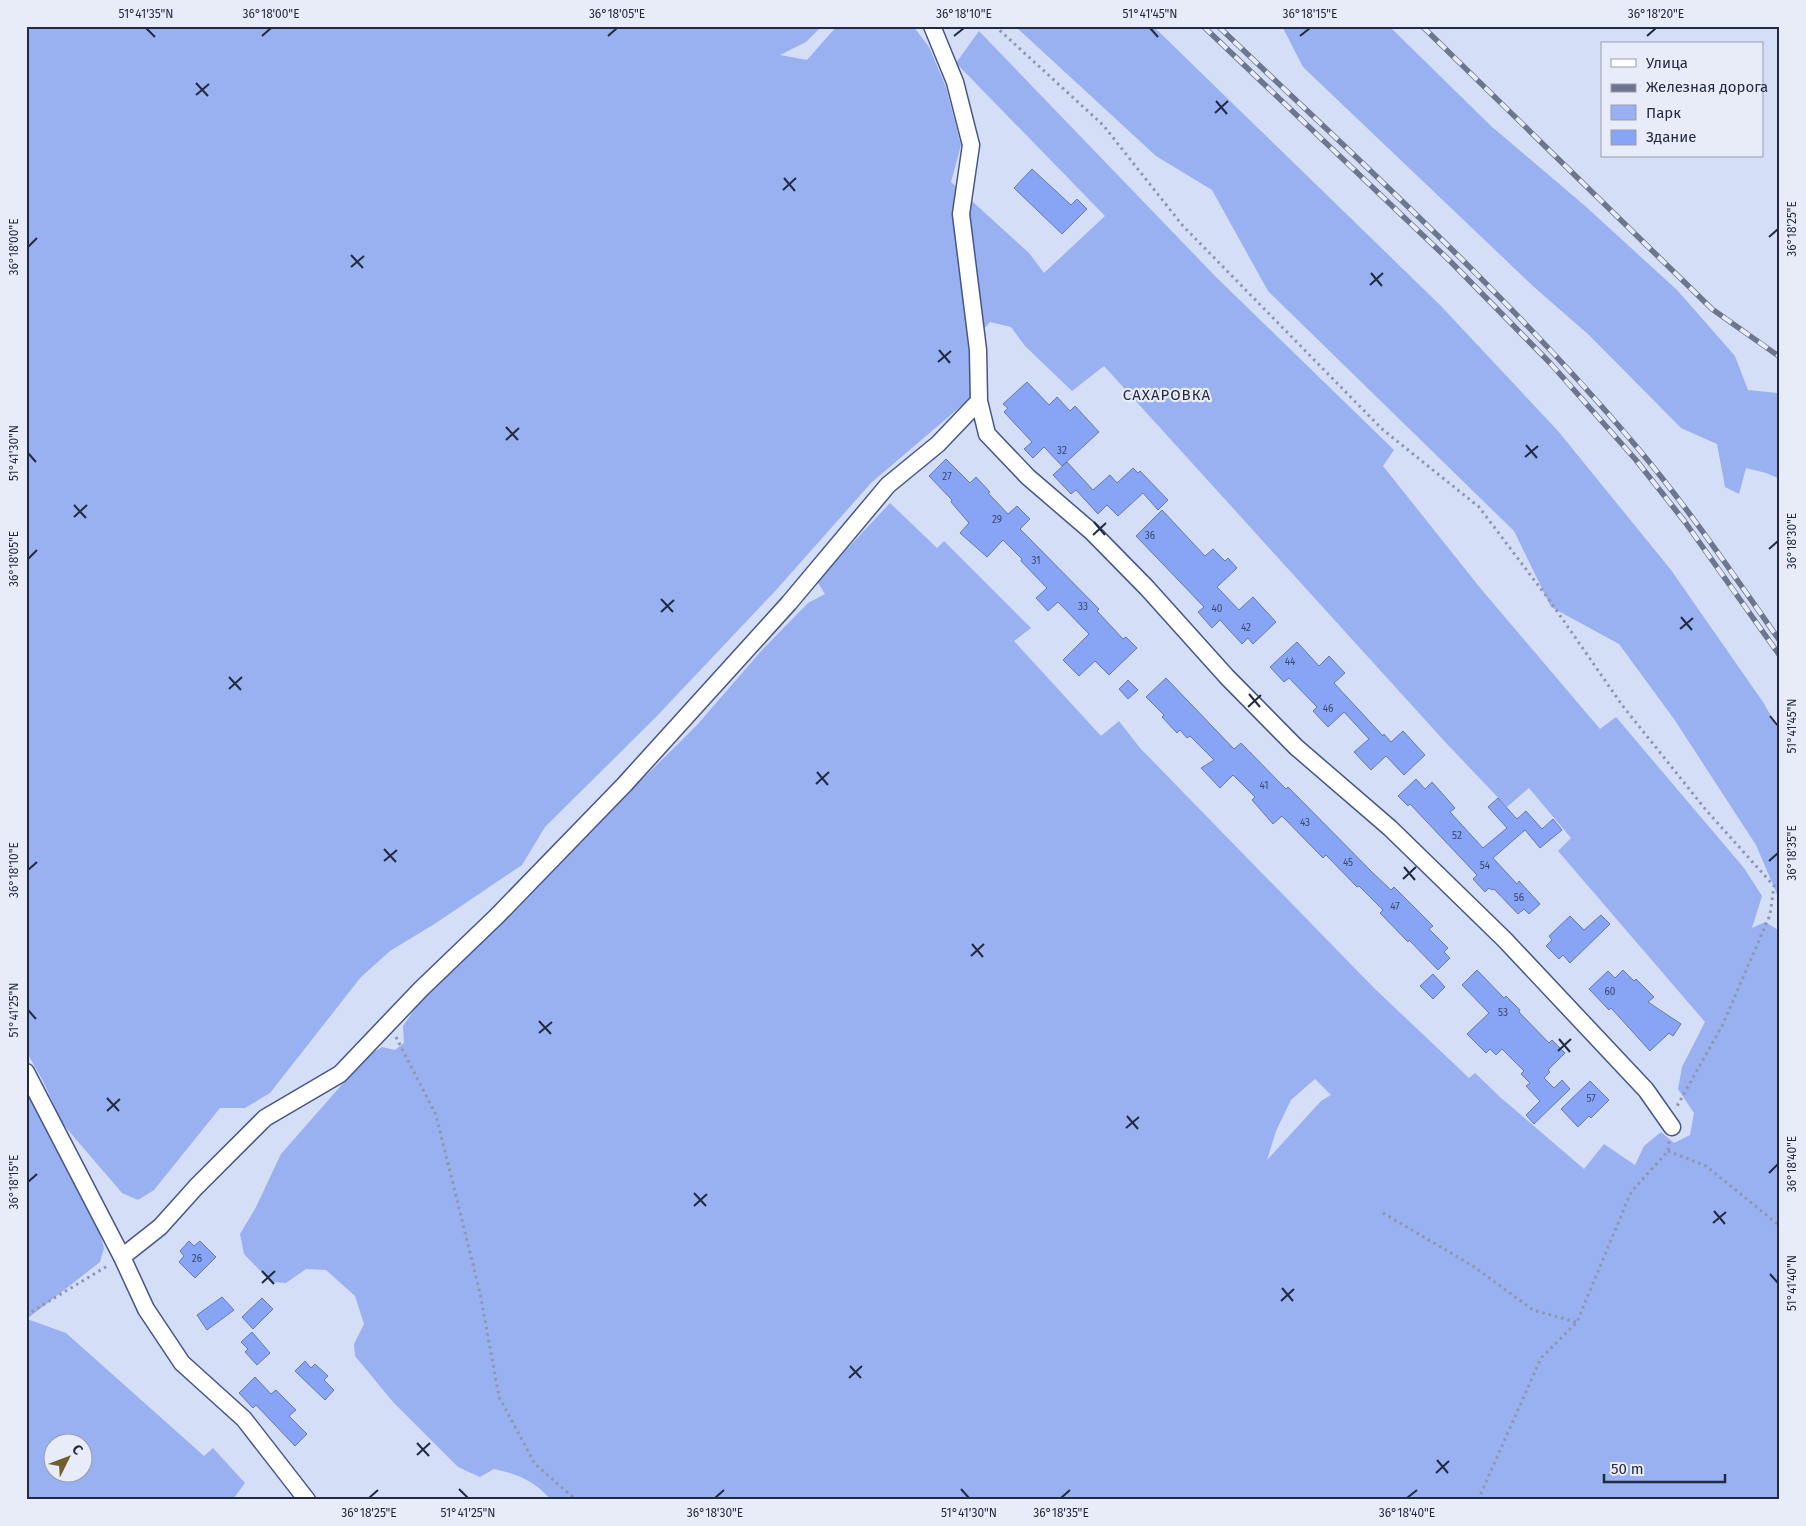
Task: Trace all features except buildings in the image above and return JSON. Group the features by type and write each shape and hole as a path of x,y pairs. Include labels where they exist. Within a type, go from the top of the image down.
{"street":[{"path":"932,26 955,82 971,145 961,214 978,350 979,401 987,434 1028,477 1092,532 1147,588 1227,677 1296,747 1390,828 1505,940 1646,1090 1672,1127"},
{"path":"122,1257 160,1227 196,1187 265,1118 340,1074 421,989 497,916 625,784 789,603 888,484 938,444 979,401"},
{"path":"26,1072 122,1257 146,1309 182,1363 244,1419 307,1500"}],"path":[{"path":"995,26 1103,125 1183,226 1382,429 1479,507 1550,601 1622,705 1706,810 1774,886 1770,915 1722,1026 1674,1112 1668,1151 1631,1192 1577,1322 1541,1358 1478,1500"},
{"path":"390,1022 436,1115 480,1293 499,1397 535,1464 576,1500"},
{"path":"1668,1151 1706,1166 1780,1226"},
{"path":"1383,1213 1473,1266 1534,1310 1577,1322"},
{"path":"26,1315 122,1257"}],"green space":[{"path":"26,26 822,26 806,42 780,55 807,60 837,26 913,26 929,47 946,87 961,145 951,182 1029,253 1044,273 1105,216 956,63 979,31 1216,277 1394,450 1383,466 1481,589 1600,729 1616,717 1744,868 1762,896 1752,928 1765,922 1780,931 1780,1500 551,1500 532,1483 511,1473 494,1469 480,1477 458,1467 393,1402 355,1356 354,1344 364,1324 355,1296 326,1270 306,1269 286,1283 271,1282 244,1254 240,1234 255,1209 281,1154 367,1056 382,1047 395,1050 404,1043 403,1026 423,997 697,725 762,650 808,603 825,594 817,581 890,503 937,548 944,541 1031,628 1014,641 1101,736 1119,721 1140,748 1374,988 1469,1078 1475,1073 1584,1169 1604,1144 1635,1165 1644,1146 1661,1132 1674,1143 1690,1135 1694,1113 1678,1089 1682,1067 1705,1022 1558,851 1571,838 1529,788 1507,807 1447,744 1104,366 1072,391 1025,346 1011,327 990,322 971,343 974,395 871,483 777,589 656,717 545,827 522,865 436,923 390,951 361,977 270,1093 245,1108 220,1108 154,1190 138,1200 122,1193 62,1123 43,1081 26,1051","holes":["1315,1079 1331,1095 1321,1101 1267,1160 1276,1131 1291,1100"]},
{"path":"1015,26 1153,26 1440,305 1558,431 1671,570 1763,702 1780,732 1780,901 1756,845 1674,719 1619,644 1551,607 1514,531 1268,291 1212,190 1156,156"},
{"path":"1282,26 1389,26 1491,126 1584,205 1677,290 1735,356 1748,390 1777,393 1780,399 1780,479 1746,468 1739,494 1725,487 1717,444 1681,428 1589,335 1534,287 1303,67"},
{"path":"26,1085 99,1229 104,1248 100,1262 27,1319 66,1333 204,1456 213,1448 245,1483 234,1498 235,1500 26,1500"}],"railway":[{"path":"1203,26 1451,262 1551,364 1636,460 1685,522 1780,656"},
{"path":"1218,26 1382,181 1489,286 1592,395 1641,452 1677,498 1780,641"},
{"path":"1422,26 1712,309 1780,357"}],"district":[{"name":"САХАРОВКА","path":"1167,395"}]}
